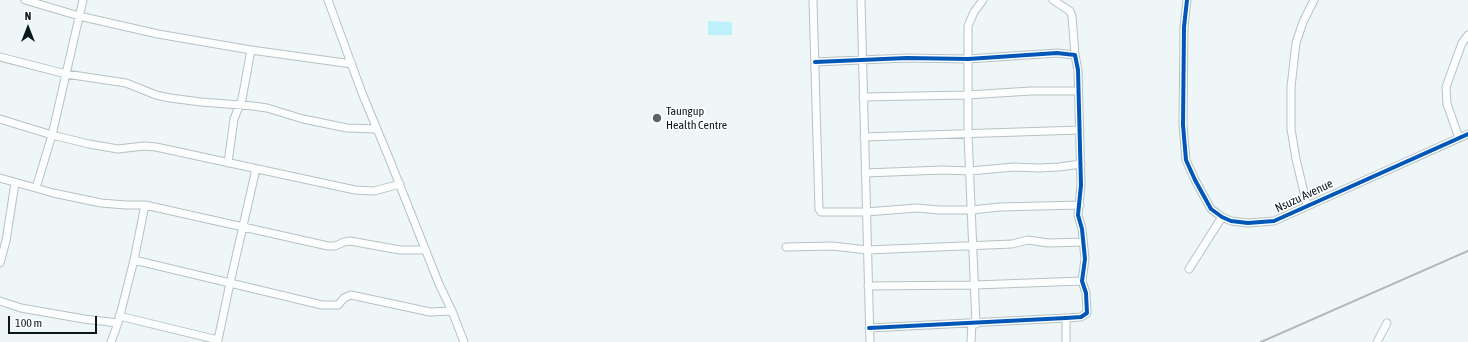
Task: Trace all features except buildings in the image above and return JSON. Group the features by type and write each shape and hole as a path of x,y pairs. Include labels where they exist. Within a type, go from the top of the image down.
{"street":[{"path":"25,0 79,16 158,34 252,50 352,64"},
{"path":"36,188 52,135 83,0"},
{"path":"328,0 376,129 464,342"},
{"path":"813,0 819,209 821,212 866,212 916,208 972,210 1000,207 1080,205"},
{"path":"861,0 870,342"},
{"path":"971,342 974,324 975,285 968,134 968,26 974,12 983,0"},
{"path":"869,328 974,324 1081,317 1087,313 1086,293 1082,281 1084,260 1082,229 1078,215 1082,185 1078,70 1075,55 1072,16 1070,11 1053,0"},
{"name":"Nsuzu Avenue","path":"1187,0 1184,26 1183,94 1183,125 1186,160 1211,209 1222,217 1231,221 1248,223 1274,221 1468,134"},
{"path":"1307,205 1296,159 1291,129 1291,87 1296,43 1302,22 1314,0"},
{"path":"1459,138 1447,104 1446,87 1462,43 1468,35"},
{"path":"228,163 234,119 242,99 252,50"},
{"path":"815,62 907,58 968,59 1057,53 1075,55"},
{"path":"0,57 66,74 126,83 156,95 170,98 267,108 303,119 347,128 376,129"},
{"path":"863,97 968,95 1031,91 1078,91"},
{"path":"0,119 52,135 118,149 144,146 156,147 355,190 374,191 400,184"},
{"path":"864,137 1080,130"},
{"path":"865,173 944,170 970,171 1014,167 1059,167 1081,164"},
{"path":"0,301 21,308 84,319 118,320 218,340 256,169"},
{"path":"0,178 53,193 101,203 145,205 328,246 334,246 350,241 400,250 426,250"},
{"path":"0,263 6,241 15,183"},
{"path":"111,342 134,260 145,205"},
{"path":"1189,269 1222,217"},
{"path":"786,247 840,246 867,250 1012,244 1028,240 1048,243 1083,242"},
{"path":"134,260 322,305 338,305 344,298 352,295 430,312 452,311"},
{"path":"868,286 975,285 1082,281"},
{"path":"1066,318 1066,342"},
{"path":"1377,342 1387,323"}],"shaded area":[{"path":"708,21 732,22 732,35 708,35"}],"railway":[{"path":"1261,342 1468,251"}],"cycle path":[{"path":"1187,0 1184,27 1183,125 1186,160 1211,209 1222,217 1231,221 1248,223 1274,221 1468,134"},
{"path":"815,62 907,58 968,59 1057,53 1075,55 1078,70 1081,185 1078,215 1082,229 1085,259 1082,281 1086,293 1087,313 1081,317 869,328"}],"place":[{"name":"Taungup Health Centre","path":"657,118"}]}
